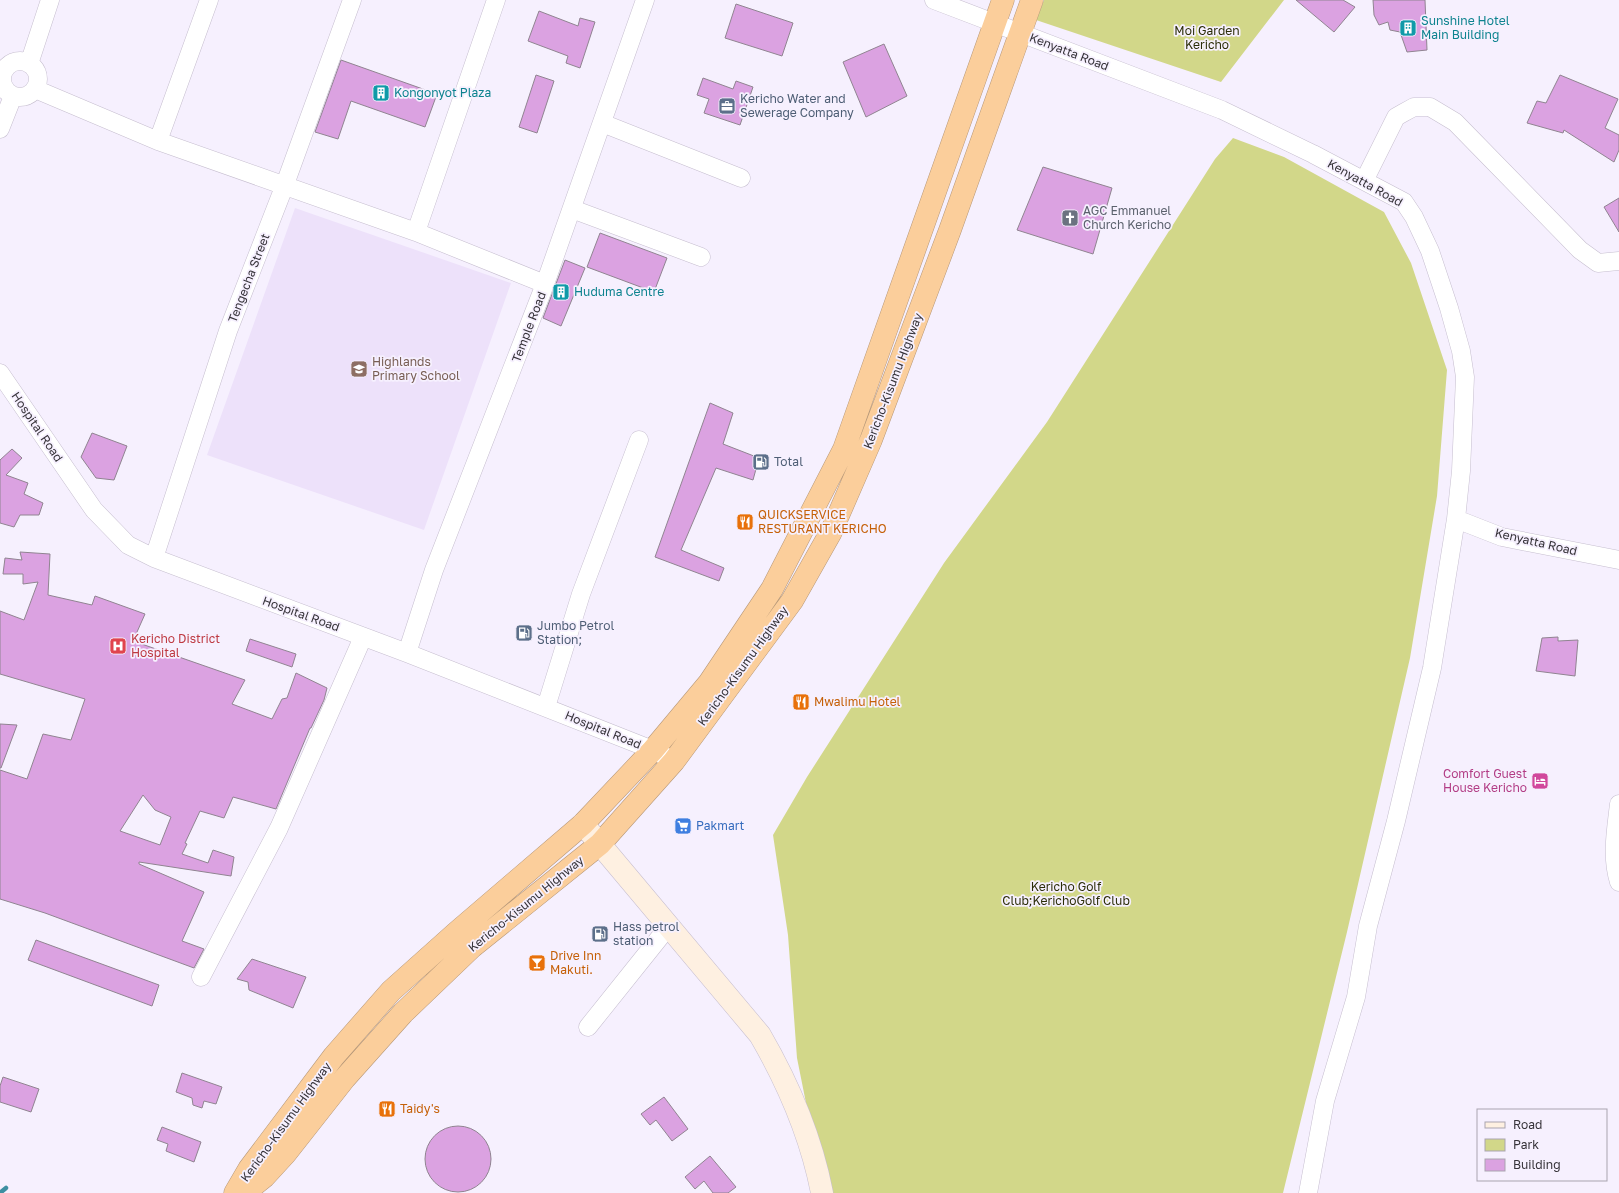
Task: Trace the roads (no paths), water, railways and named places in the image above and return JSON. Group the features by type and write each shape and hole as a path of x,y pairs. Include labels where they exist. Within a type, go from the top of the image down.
{"highway":[{"name":"Kericho-Kisumu Highway","path":"235,1193 249,1169 334,1056 391,991 457,932 583,824 653,750 709,684 772,589 844,450 1003,0"},
{"name":"Kericho-Kisumu Highway","path":"244,1193 264,1177 286,1153 345,1078 403,1013 472,947 600,844 674,761 792,600 830,532 870,440 920,312 1032,0"}],"street":[{"path":"29,64 50,0"},
{"path":"158,141 209,0"},
{"name":"Tengecha Street","path":"154,558 228,331 284,187 352,0"},
{"path":"416,232 496,0"},
{"name":"Temple Road","path":"407,653 434,570 545,284 645,0"},
{"name":"Kenyatta Road","path":"934,0 1222,110 1404,202 1414,217 1430,251 1461,351 1465,377 1465,399 1461,471 1456,519 1502,537 1619,560"},
{"path":"20,61 29,64 36,73 38,79 35,89 25,96 12,96 3,88 2,76 4,70 14,62 20,61"},
{"path":"35,89 158,141 284,187 416,232 545,284"},
{"path":"0,129 12,96"},
{"path":"1364,181 1396,117 1414,107 1430,107 1455,122 1580,250 1598,263 1619,261"},
{"path":"602,123 741,178"},
{"path":"572,209 701,257"},
{"name":"Hospital Road","path":"0,373 94,510 128,545 154,558 407,653 653,750 674,761"},
{"path":"546,708 581,594 639,440"},
{"path":"1308,1193 1325,1101 1356,997 1368,926 1396,821 1432,668 1456,519"},
{"path":"201,977 279,828 362,637"},
{"path":"1619,804 1614,854 1615,870 1619,882"},
{"path":"583,824 760,1035 781,1071 801,1116 816,1164 822,1193"},
{"path":"588,1027 668,927"}],"waterway":[{"path":"0,1193 6,1188"}],"place":[{"name":"Sunshine Hotel Main Building","path":"1408,28"},
{"name":"Kongonyot Plaza","path":"381,93"},
{"name":"Kericho Water and Sewerage Company","path":"727,106"},
{"name":"AGC Emmanuel Church Kericho","path":"1070,218"},
{"name":"Huduma Centre","path":"561,292"},
{"name":"Highlands Primary School","path":"359,369"},
{"name":"Total","path":"761,462"},
{"name":"QUICKSERVICE RESTURANT KERICHO","path":"745,522"},
{"name":"Jumbo Petrol Station;","path":"524,633"},
{"name":"Kericho District Hospital","path":"118,646"},
{"name":"Mwalimu Hotel","path":"801,702"},
{"name":"Comfort Guest House Kericho","path":"1540,781"},
{"name":"Pakmart","path":"683,826"},
{"name":"Hass petrol station","path":"600,934"},
{"name":"Drive Inn Makuti.","path":"537,963"},
{"name":"Taidy's","path":"387,1109"}],"park label":[{"name":"Moi Garden Kericho","path":"1207,38"},
{"name":"Kericho Golf Club;KerichoGolf Club","path":"1066,894"}]}
